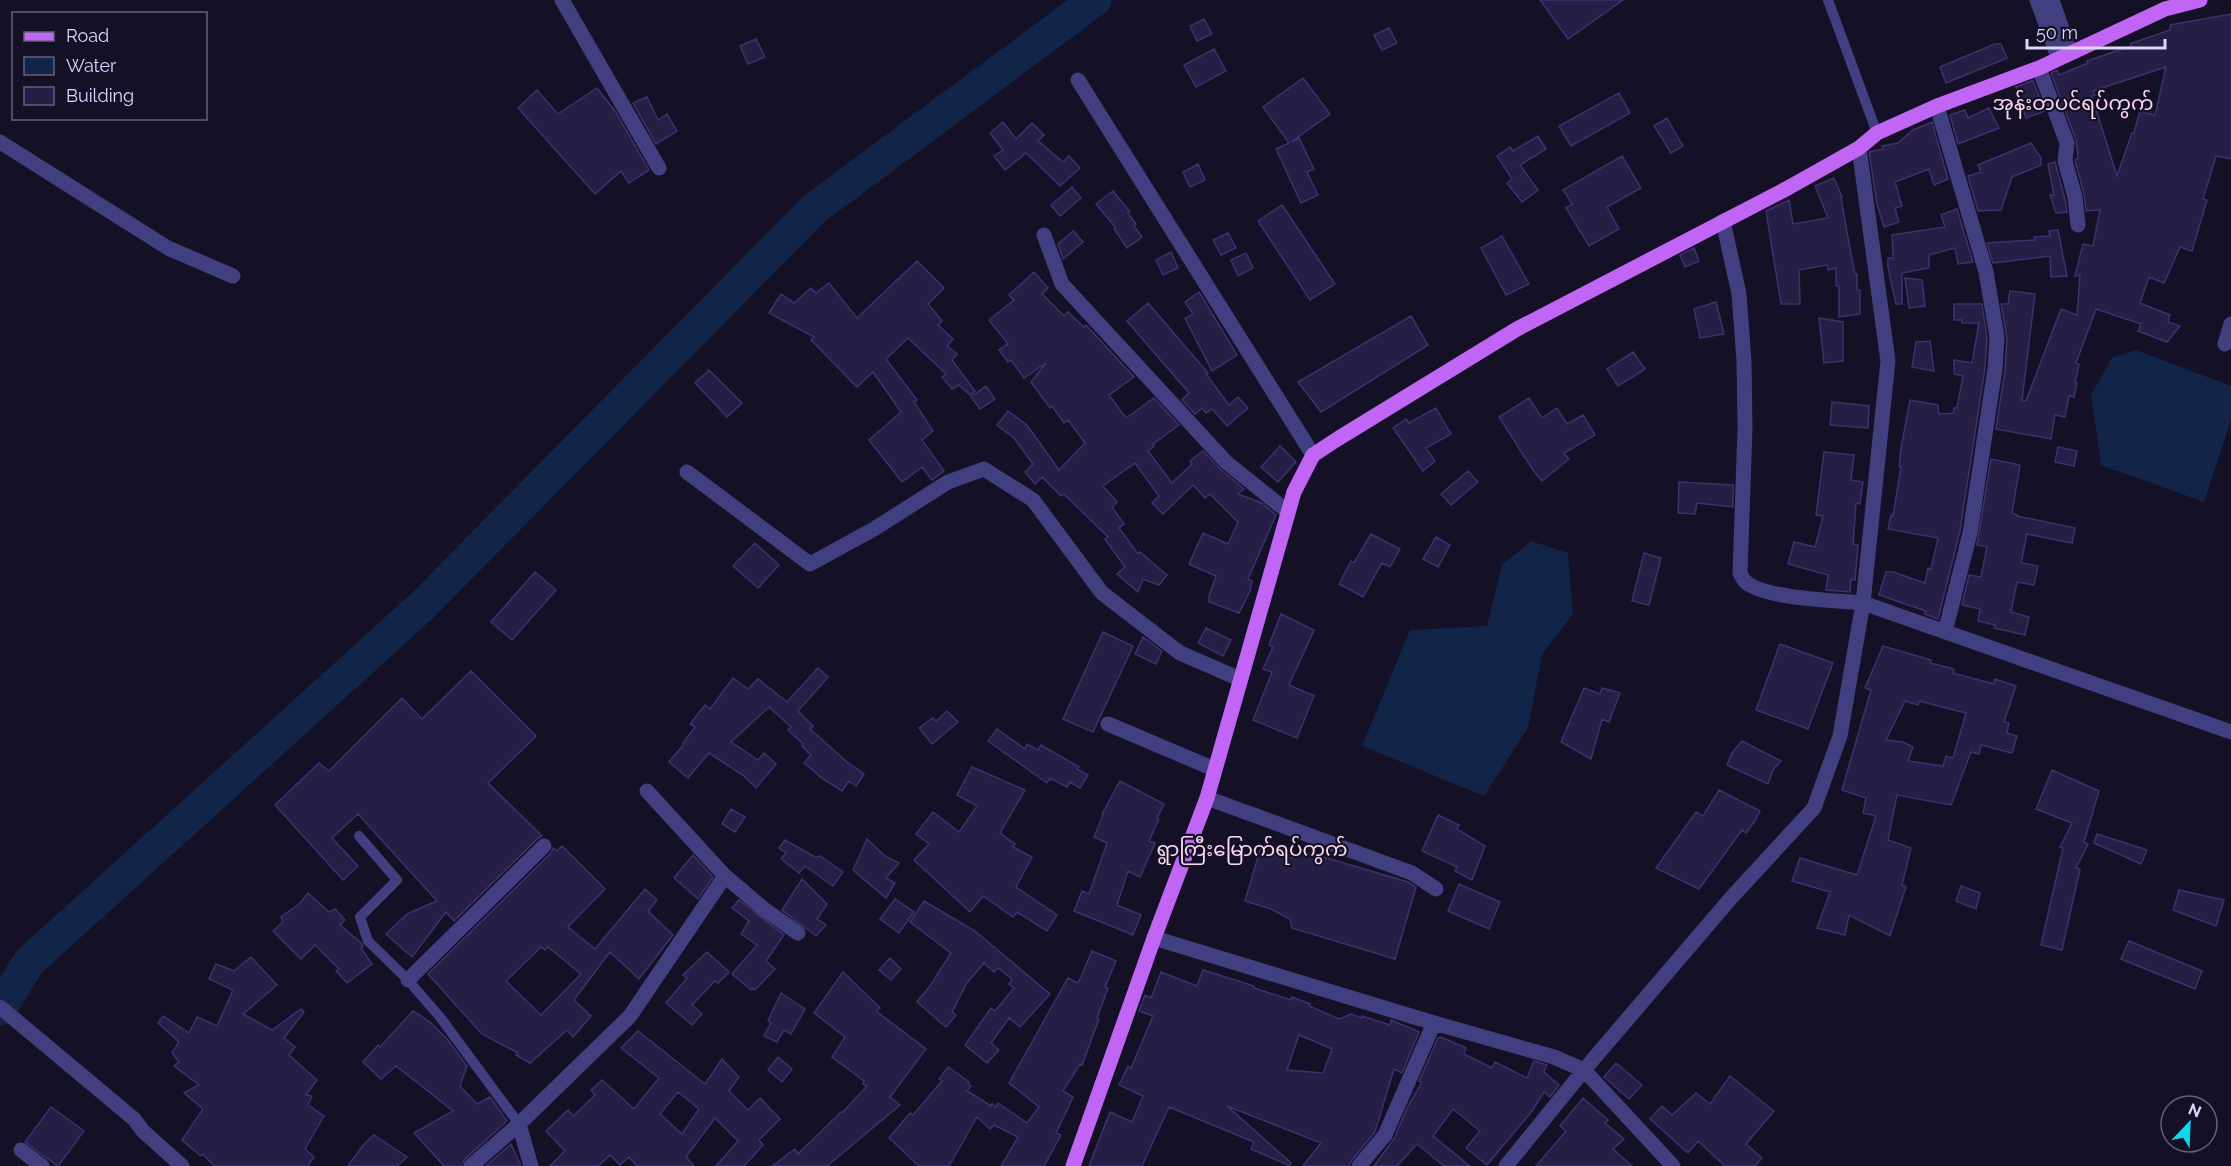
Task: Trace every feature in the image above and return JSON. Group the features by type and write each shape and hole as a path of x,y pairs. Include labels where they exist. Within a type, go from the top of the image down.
{"main road":[{"path":"1072,1166 1207,798 1294,492 1313,455 1516,329 1859,148 1877,133 1937,106 2039,68 2165,9 2200,0"}],"street":[{"path":"562,0 659,168"},
{"path":"2037,0 2064,55"},
{"path":"2052,0 2064,55"},
{"path":"2039,68 2067,143 2065,161 2075,197 2078,225"},
{"path":"1078,80 1313,455"},
{"path":"1937,106 1986,272 1997,337 1989,411 1970,534 1945,632"},
{"path":"0,142 168,248 233,276"},
{"path":"1506,1166 1584,1070 1731,898 1814,808 1840,736 1863,603 1888,361 1859,148"},
{"path":"1723,221 1739,294 1744,361 1745,429 1740,573 1744,581 1754,588 1772,592 1863,603 2231,732"},
{"path":"1044,235 1062,284 1226,462 1288,512"},
{"path":"2225,344 2231,324"},
{"path":"687,472 810,564 874,529 948,482 984,469 1033,500 1102,593 1180,653 1240,679"},
{"path":"1108,724 1214,769"},
{"path":"648,791 726,876 765,910 798,933"},
{"path":"1207,798 1412,873 1436,889"},
{"path":"408,980 544,846"},
{"path":"471,1166 519,1124 630,1016 726,876"},
{"path":"1154,938 1554,1057 1584,1070 1673,1166"},
{"path":"0,1007 134,1119 143,1131 182,1166"},
{"path":"1359,1166 1385,1135 1434,1023"},
{"path":"519,1124 531,1166"},
{"path":"21,1150 42,1166"}],"lane":[{"path":"1828,0 1877,133"},
{"path":"359,836 398,880 360,917 368,941 408,980 440,1017 519,1124"}],"water":[{"path":"2136,350 2231,386 2231,420 2204,502 2101,465 2091,395 2112,358"},
{"path":"1531,541 1568,553 1573,614 1542,654 1528,728 1484,796 1362,746 1410,630 1487,626 1502,565"}],"building":[{"path":"1540,0 1623,0 1568,39"},
{"path":"2231,14 2231,159 2216,156 2203,199 2207,200 2192,251 2180,247 2164,283 2149,277 2140,303 2170,315 2168,322 2180,326 2167,342 2138,331 2141,324 2096,309 2076,363 2079,364 2074,397 2069,396 2065,417 2055,415 2051,439 1996,429 2005,370 2007,338 2001,304 2008,304 2010,291 2035,294 2022,400 2026,401 2061,309 2077,315 2080,275 2075,276 2083,244 2093,246 2100,210 2086,211 2075,160 2078,158 2076,140 2051,73 2057,70 2059,75 2088,63 2087,61 2131,46 2130,44 2170,30 2170,25","holes":["2166,67 2155,115 2140,111 2117,176 2092,96 2095,95 2093,91"]},
{"path":"1204,19 1212,34 1197,41 1190,26"},
{"path":"1389,28 1397,43 1382,50 1374,35"},
{"path":"756,39 765,57 748,64 740,46"},
{"path":"1995,44 2001,44 2007,58 1946,83 1940,67"},
{"path":"1214,49 1226,71 1196,87 1184,65"},
{"path":"1303,78 1330,114 1291,142 1299,138 1314,169 1307,172 1318,195 1301,203 1276,149 1289,143 1263,107"},
{"path":"2033,81 2045,111 2026,118 2016,87"},
{"path":"597,88 615,111 649,170 629,183 621,171 595,194 518,108 537,90 558,114"},
{"path":"1619,93 1630,113 1571,146 1559,126"},
{"path":"647,97 658,120 667,114 677,131 656,144 633,103"},
{"path":"1989,108 1999,128 1958,144 1950,115 1965,110 1968,118"},
{"path":"1667,118 1683,146 1671,153 1654,126"},
{"path":"1003,122 1016,139 1032,123 1044,135 1038,141 1063,162 1069,156 1080,168 1060,186 1026,153 1005,170 994,156 1003,150 990,133"},
{"path":"1932,122 1948,179 1934,185 1929,169 1895,182 1902,206 1895,208 1899,222 1884,227 1877,204 1869,152 1883,149 1882,146 1898,143 1913,130"},
{"path":"1538,136 1546,149 1520,165 1538,190 1522,202 1507,183 1512,179 1497,156 1510,147 1513,151"},
{"path":"2031,143 2041,158 2041,165 2012,177 2001,210 1978,211 1968,176 1981,172 1978,165"},
{"path":"1622,156 1641,188 1607,207 1619,229 1589,246 1566,208 1572,204 1563,190"},
{"path":"2055,162 2067,212 2056,213 2050,195 2054,195 2048,164"},
{"path":"1198,164 1205,180 1190,187 1183,172"},
{"path":"1834,178 1842,197 1855,274 1857,274 1857,290 1860,290 1860,314 1839,317 1839,286 1836,286 1836,268 1828,270 1827,265 1799,270 1800,304 1781,304 1766,211 1789,200 1793,224 1828,218 1815,186"},
{"path":"1072,187 1081,198 1060,216 1051,205"},
{"path":"1113,191 1130,212 1128,213 1136,224 1134,226 1142,237 1127,248 1114,229 1116,228 1096,204"},
{"path":"1282,205 1335,284 1310,300 1258,221"},
{"path":"1957,209 1973,262 1958,264 1955,248 1929,255 1929,268 1902,273 1902,304 1896,304 1888,268 1888,258 1893,258 1892,235 1945,227 1941,215"},
{"path":"2058,230 2067,276 2051,277 2050,256 1993,263 1987,243 2035,240 2034,237 2050,236 2049,231"},
{"path":"1073,231 1083,242 1063,259 1058,244"},
{"path":"1228,233 1236,248 1221,255 1213,240"},
{"path":"1502,236 1529,284 1506,295 1481,248"},
{"path":"1694,248 1699,261 1685,267 1680,255"},
{"path":"1171,252 1178,268 1163,275 1156,260"},
{"path":"1246,253 1253,268 1238,276 1231,260"},
{"path":"917,261 944,288 928,304 942,321 938,325 953,339 947,346 957,354 952,360 975,391 970,395 959,385 952,389 942,377 946,374 908,338 886,359 917,400 914,402 933,431 922,440 944,471 932,480 922,467 902,482 869,440 901,412 873,372 857,387 811,340 814,337 769,313 781,294 794,303 811,288 816,293 829,283 857,318"},
{"path":"1034,272 1048,288 1042,294 1064,316 1068,312 1084,327 1086,325 1134,377 1109,395 1126,418 1154,398 1179,425 1153,444 1154,446 1148,451 1172,483 1192,464 1190,461 1203,451 1244,489 1238,494 1262,503 1276,515 1248,579 1252,581 1250,591 1239,613 1209,602 1216,576 1189,564 1203,533 1228,544 1238,522 1210,494 1205,498 1193,485 1163,514 1152,503 1159,496 1135,463 1103,486 1117,502 1112,507 1124,524 1119,528 1138,554 1140,552 1167,575 1159,585 1143,579 1138,592 1117,574 1125,567 1105,539 1108,537 1064,494 1061,496 1042,477 1035,484 1025,472 1033,464 1014,438 997,425 1008,411 1027,425 1059,470 1085,443 1068,420 1064,423 1052,406 1050,408 1031,382 1046,363 1024,378 1011,360 1008,362 999,350 1008,344 989,320 1014,300 1009,295"},
{"path":"1905,278 1922,280 1925,306 1909,308"},
{"path":"1199,292 1237,355 1212,371 1185,318 1193,314 1185,302"},
{"path":"1716,302 1724,334 1700,338 1694,309"},
{"path":"1148,303 1208,373 1206,374 1229,405 1238,397 1248,408 1227,426 1212,409 1206,413 1202,408 1195,414 1182,400 1189,393 1127,321"},
{"path":"1954,304 1982,304 1987,338 1985,368 1960,531 1938,619 1925,614 1926,611 1879,595 1886,572 1893,572 1925,583 1928,568 1931,569 1938,538 1888,529 1891,515 1893,516 1901,467 1899,467 1901,448 1910,400 1938,405 1939,414 1954,413 1963,376 1954,374 1954,360 1972,363 1979,323 1962,323 1962,320 1954,320"},
{"path":"1411,316 1428,345 1321,412 1298,382"},
{"path":"1819,318 1843,322 1843,361 1824,363"},
{"path":"1930,341 1934,371 1912,367 1916,342"},
{"path":"1633,352 1645,369 1618,386 1607,369"},
{"path":"709,370 742,403 727,417 695,383"},
{"path":"986,386 995,399 980,409 971,397"},
{"path":"1529,398 1542,418 1557,408 1567,424 1583,415 1595,435 1564,453 1569,459 1542,481 1499,417"},
{"path":"1832,402 1869,406 1868,428 1830,425"},
{"path":"1436,408 1451,434 1426,448 1435,461 1423,471 1393,428 1406,419 1409,423"},
{"path":"1280,446 1296,462 1278,482 1261,467"},
{"path":"2058,447 2077,451 2074,466 2055,462"},
{"path":"1824,452 1854,455 1851,480 1863,482 1860,504 1856,503 1853,544 1858,545 1855,580 1851,579 1850,592 1826,590 1828,575 1788,564 1794,542 1815,547 1823,516 1816,515"},
{"path":"1991,459 2020,465 2012,513 2075,528 2072,543 2027,534 2021,563 2038,566 2034,585 2017,582 2011,612 2029,617 2025,635 1994,628 1995,625 1978,621 1980,609 1962,605 1969,575 1981,577 1987,547 1977,545"},
{"path":"1468,471 1478,482 1451,505 1441,494"},
{"path":"1679,482 1733,485 1733,507 1697,503 1695,514 1678,513"},
{"path":"1371,534 1400,549 1390,567 1382,563 1363,597 1339,584 1351,561 1354,563"},
{"path":"1436,537 1450,545 1438,567 1423,559"},
{"path":"755,543 779,565 758,588 733,566"},
{"path":"1644,553 1661,558 1649,605 1632,601"},
{"path":"535,572 556,590 512,640 491,622"},
{"path":"1281,614 1314,630 1289,685 1314,696 1297,738 1253,720 1272,672 1263,669 1273,647 1269,645"},
{"path":"1206,628 1231,640 1223,656 1198,643"},
{"path":"1103,632 1133,646 1093,732 1063,719"},
{"path":"1143,637 1162,651 1156,664 1135,654"},
{"path":"1780,644 1833,663 1808,729 1756,710"},
{"path":"1883,646 1931,660 1930,663 1954,669 1953,673 1994,684 1995,679 2016,686 2004,722 2009,723 2007,733 2017,736 2012,753 1981,745 1979,754 1971,752 1951,805 1897,795 1888,840 1911,848 1902,885 1906,887 1890,936 1849,915 1845,935 1817,928 1830,892 1792,881 1800,858 1857,875 1876,816 1863,813 1866,798 1842,790 1871,690 1865,688","holes":["1905,701 1918,705 1919,701 1966,713 1953,758 1946,756 1943,766 1908,761 1913,747 1903,742 1886,740"]},
{"path":"818,668 828,677 798,711 813,726 810,729 864,774 856,786 849,781 842,791 804,763 811,755 788,730 791,727 769,707 731,742 758,760 764,753 776,764 756,788 744,776 709,753 688,778 669,762 695,727 690,724 705,705 710,709 733,678 748,689 758,679 787,702"},
{"path":"471,671 536,736 488,783 542,836 454,921 446,912 412,957 386,934 407,914 437,901 358,814 332,838 358,866 343,880 275,805 319,763 329,771 402,698 422,719"},
{"path":"1584,688 1600,694 1602,688 1620,693 1609,722 1602,719 1591,759 1561,742"},
{"path":"947,711 958,722 932,744 919,728 933,718 936,721"},
{"path":"997,729 1025,749 1027,744 1038,750 1041,745 1079,767 1077,769 1088,775 1080,788 1070,782 1067,787 1050,778 1047,783 988,741"},
{"path":"1742,741 1781,761 1773,770 1768,784 1727,765 1732,753"},
{"path":"972,767 1025,790 1000,833 1015,844 1013,847 1032,857 1016,887 1057,915 1047,931 1017,912 1013,917 983,896 970,912 914,860 929,844 916,834 933,812 959,832 977,806 957,795"},
{"path":"2052,770 2099,791 2084,842 2088,844 2076,868 2080,869 2062,950 2041,945 2063,848 2060,847 2072,823 2036,809"},
{"path":"1120,781 1164,804 1149,841 1155,843 1140,877 1128,871 1117,905 1141,915 1133,935 1074,911 1082,891 1089,894 1107,843 1094,837 1102,814"},
{"path":"1719,790 1760,811 1746,833 1742,830 1699,889 1656,868 1696,812 1703,816"},
{"path":"731,809 745,817 735,832 722,824"},
{"path":"1438,815 1459,825 1457,829 1485,846 1472,880 1455,871 1457,867 1422,851"},
{"path":"2097,834 2147,850 2141,864 2094,843"},
{"path":"867,839 885,856 899,863 886,878 895,883 886,898 853,870"},
{"path":"785,840 815,857 820,856 843,872 833,886 805,866 799,873 781,859 786,853 779,848"},
{"path":"562,846 605,889 568,927 595,949 645,889 657,900 648,911 673,935 639,979 610,952 574,1000 591,1016 573,1037 567,1030 530,1063 516,1055 518,1053 482,1034 428,974 551,853 553,848 557,851","holes":["541,947 545,950 548,947 581,974 541,1015 506,981"]},
{"path":"1260,850 1287,859 1310,853 1408,882 1416,887 1395,959 1292,928 1290,919 1271,909 1245,901"},
{"path":"693,855 713,877 698,899 674,878"},
{"path":"802,879 827,904 817,919 826,925 816,936 782,910"},
{"path":"1459,884 1500,902 1489,929 1448,911"},
{"path":"1961,886 1980,893 1976,909 1956,901"},
{"path":"2179,890 2224,900 2216,926 2173,910"},
{"path":"308,893 329,912 335,909 345,920 340,925 361,943 363,946 361,948 372,964 347,983 336,971 339,969 315,945 301,959 273,931 283,922 281,917 299,904"},
{"path":"895,899 914,912 899,933 880,919"},
{"path":"739,900 784,935 766,961 775,969 755,990 753,988 751,990 732,974 757,945 741,934 749,921 732,908"},
{"path":"924,901 975,931 1050,994 1020,1027 1009,1018 991,1043 999,1050 987,1063 965,1045 991,1008 995,1011 1014,988 1009,984 1012,979 998,968 994,972 984,963 967,983 952,1012 956,1015 946,1027 917,1002 951,953 910,922"},
{"path":"2129,941 2202,971 2195,989 2121,959"},
{"path":"1092,951 1116,961 1105,987 1108,988 1097,1018 1099,1019 1082,1065 1080,1064 1063,1091 1073,1097 1056,1133 1061,1135 1044,1166 1001,1166 1018,1137 994,1125 990,1129 977,1117 949,1166 919,1166 889,1138 910,1113 913,1115 942,1081 939,1079 948,1067 969,1082 971,1086 967,1091 991,1106 992,1104 996,1107 998,1103 1027,1123 1039,1107 1009,1083 1068,978 1078,983"},
{"path":"707,952 729,972 718,983 715,981 692,1005 702,1014 692,1025 666,1003 687,978 683,975"},
{"path":"251,957 277,985 243,1014 272,1030 301,1009 304,1012 284,1038 295,1047 289,1055 317,1080 306,1095 312,1096 308,1105 324,1116 305,1149 314,1157 308,1166 214,1166 203,1154 201,1156 182,1140 203,1109 184,1093 199,1085 174,1066 179,1062 172,1053 179,1042 158,1023 163,1016 189,1033 197,1017 217,1026 233,990 209,979 216,964 234,971"},
{"path":"890,958 901,969 891,980 879,970"},
{"path":"1203,970 1291,1000 1292,997 1339,1019 1351,1014 1390,1025 1391,1020 1419,1032 1402,1073 1394,1069 1375,1132 1349,1166 1303,1166 1321,1143 1227,1106 1291,1163 1290,1166 1251,1149 1254,1142 1169,1107 1142,1166 1089,1166 1110,1112 1132,1122 1143,1096 1119,1085 1128,1066 1131,1068 1153,1016 1139,1011 1145,995 1151,998 1161,972 1197,986","holes":["1299,1035 1332,1049 1323,1073 1287,1070"]},
{"path":"843,972 880,1008 876,1011 926,1049 890,1097 900,1105 827,1166 772,1166 795,1149 798,1154 867,1086 863,1084 864,1081 832,1057 845,1037 814,1013"},
{"path":"781,993 805,1009 791,1034 784,1030 777,1042 764,1036"},
{"path":"413,1011 430,1022 447,1039 467,1066 460,1086 477,1104 490,1097 507,1121 465,1159 461,1166 444,1166 414,1133 453,1111 396,1066 381,1079 363,1062"},
{"path":"638,1031 705,1084 722,1059 739,1077 729,1091 748,1110 760,1098 780,1119 759,1140 763,1145 744,1166 716,1166 738,1141 715,1118 686,1157 694,1166 637,1166 629,1157 620,1165 610,1155 598,1166 550,1166 565,1151 546,1131 568,1110 573,1116 595,1095 591,1090 602,1080 634,1109 659,1078 621,1048","holes":["678,1092 699,1109 682,1134 660,1114"]},
{"path":"1441,1037 1466,1048 1464,1054 1492,1068 1495,1062 1527,1078 1534,1061 1547,1065 1544,1072 1559,1085 1550,1097 1544,1092 1532,1111 1487,1165 1466,1148 1480,1131 1453,1109 1433,1136 1470,1166 1444,1166 1417,1144 1397,1166 1374,1166 1394,1139 1407,1108 1422,1082 1419,1081 1438,1038"},
{"path":"778,1057 792,1069 782,1082 768,1070"},
{"path":"1616,1063 1642,1085 1629,1099 1604,1077"},
{"path":"1730,1076 1774,1111 1746,1144 1762,1158 1755,1166 1725,1166 1698,1141 1688,1153 1650,1119 1662,1106 1672,1115 1696,1093 1710,1104"},
{"path":"1583,1098 1608,1120 1605,1123 1624,1139 1613,1149 1632,1166 1536,1166 1566,1131 1560,1126"},
{"path":"51,1107 84,1131 58,1166 25,1142"},
{"path":"374,1135 407,1157 397,1166 348,1166 364,1144"},
{"path":"511,1144 521,1166 486,1166"}],"waterway":[{"path":"0,1009 29,962 422,606 814,209 1095,0"}],"district":[{"name":"အုန်းတပင်ရပ်ကွက်","path":"2073,103"},
{"name":"ရွာကြီးမြောက်ရပ်ကွက်","path":"1252,849"}]}
